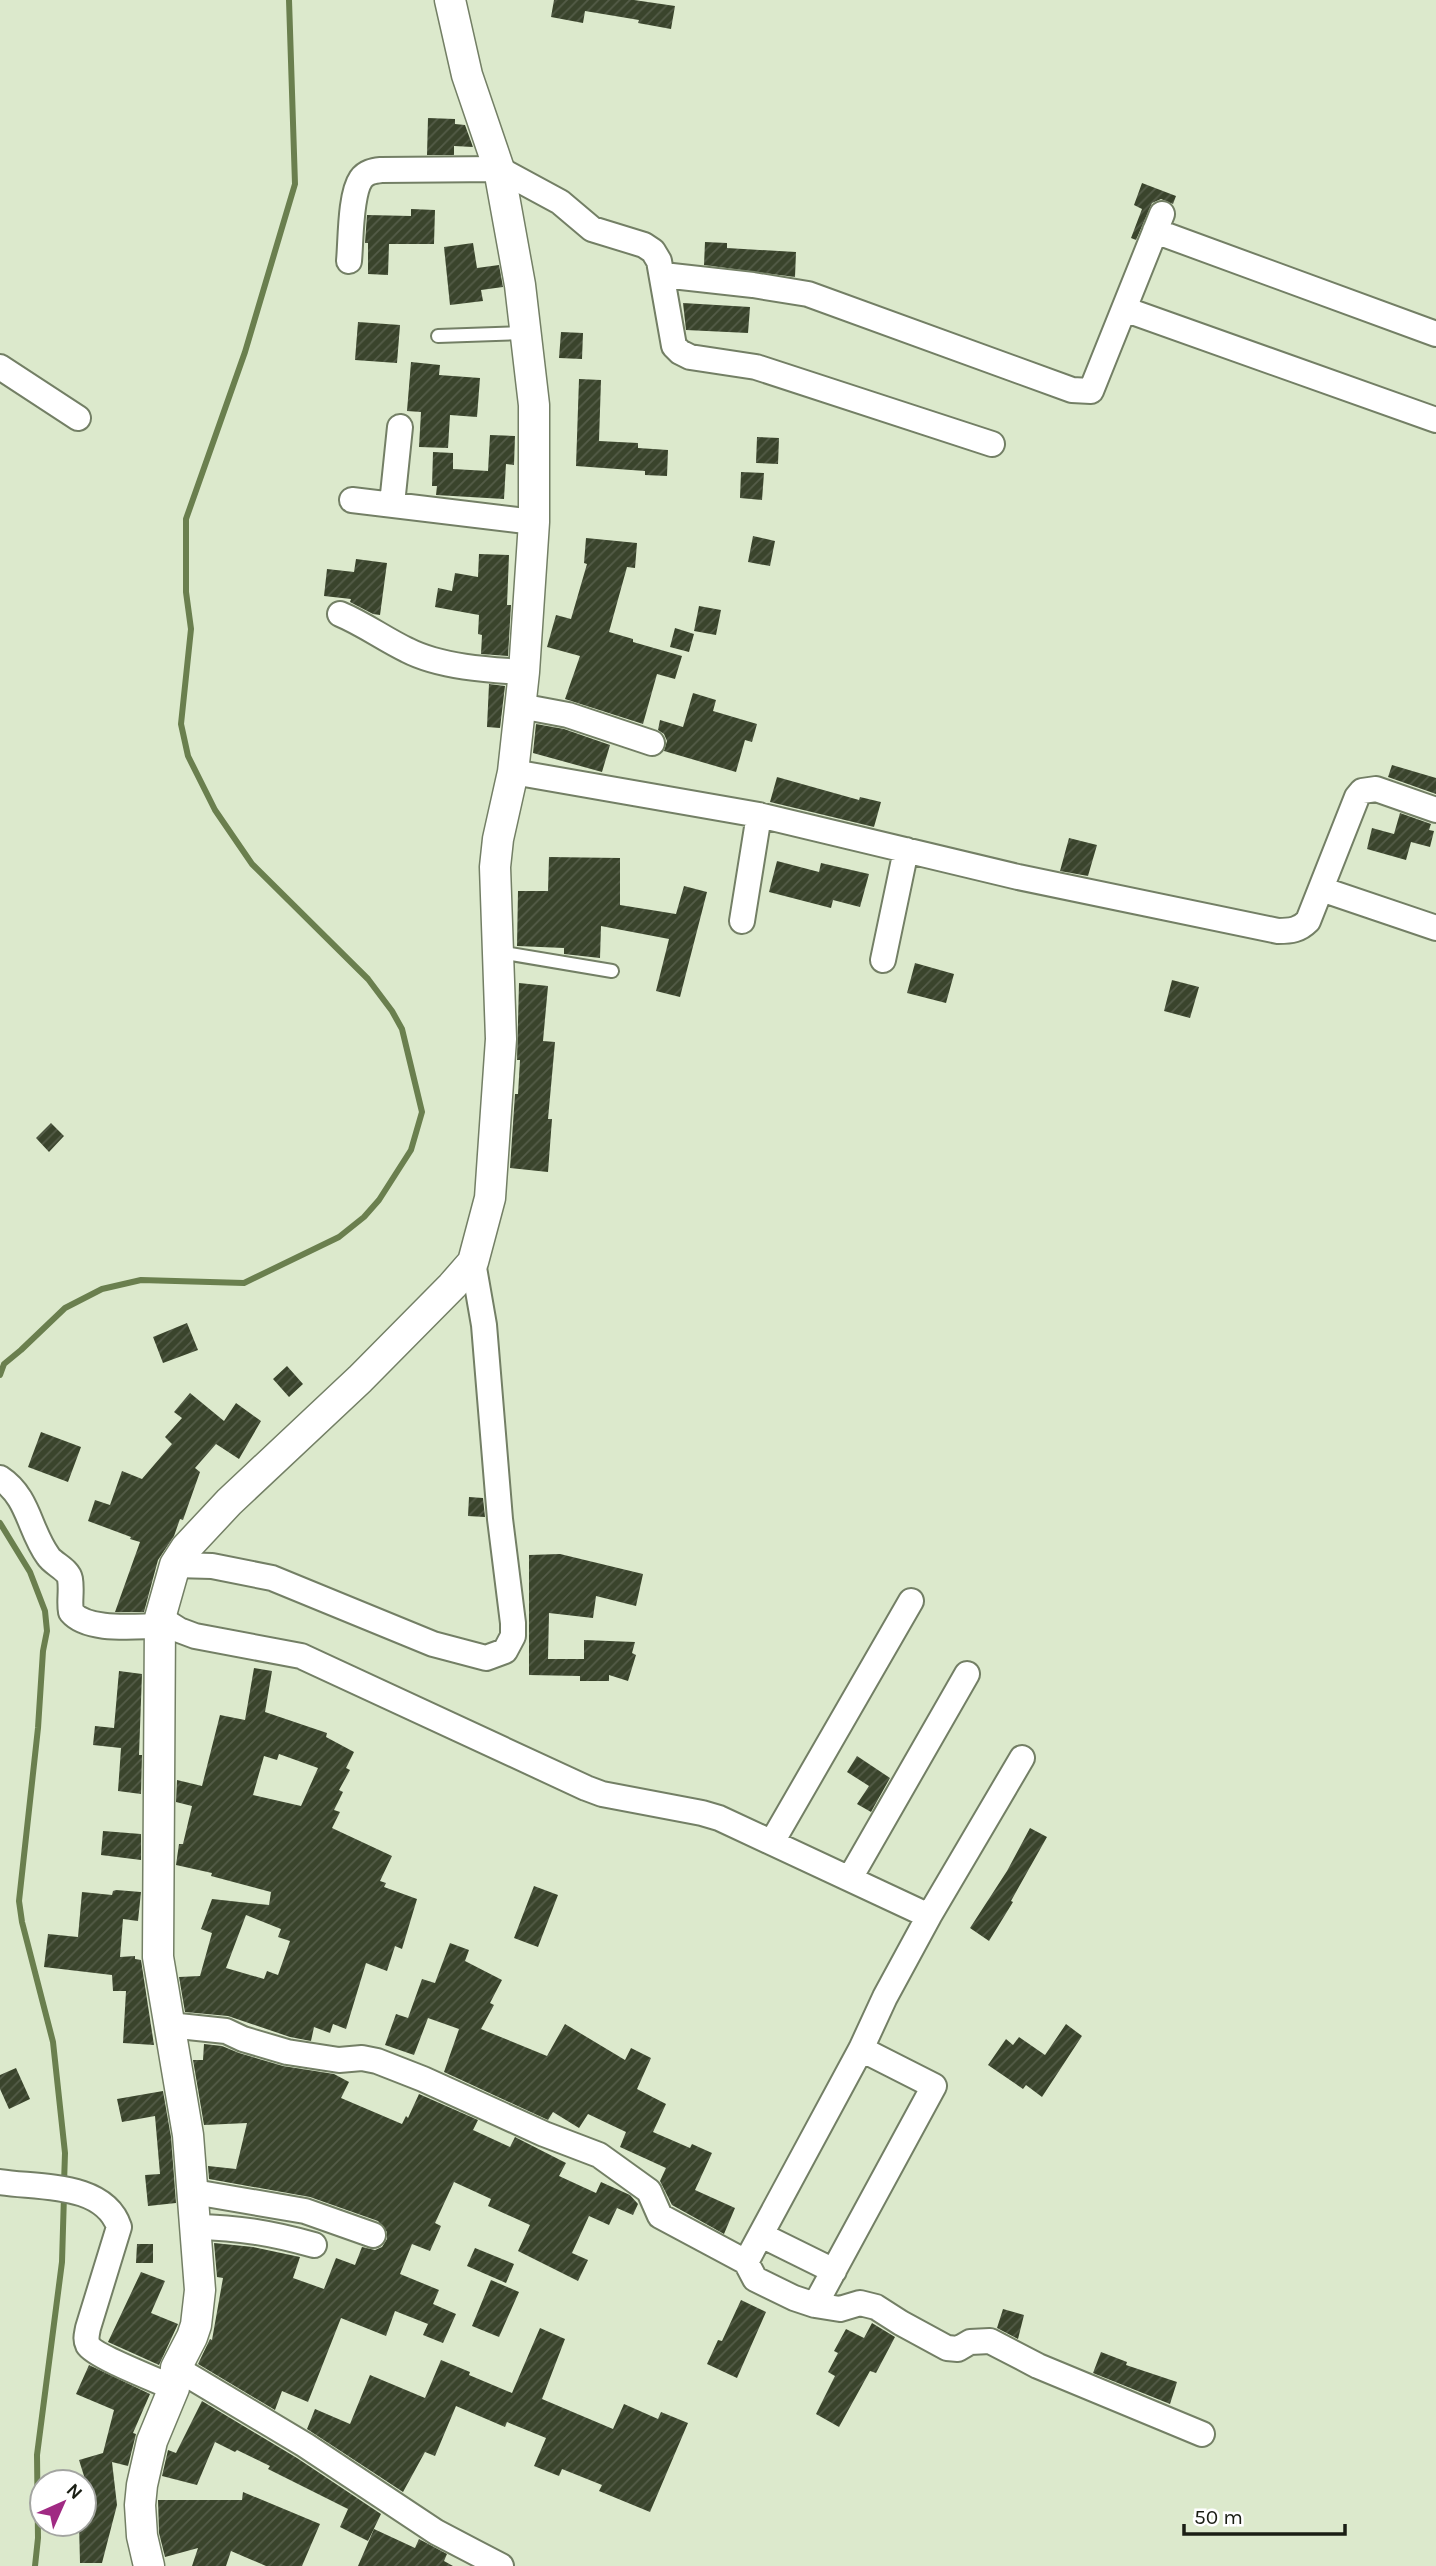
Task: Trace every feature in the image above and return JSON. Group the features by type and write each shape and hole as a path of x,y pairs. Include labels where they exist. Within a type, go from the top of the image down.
{"street":[{"path":"175,1565 212,1566 272,1578 433,1644 486,1658 505,1651 513,1636 484,1325 473,1262 490,1198 501,1039 495,867 498,839 513,772 524,672 534,522 534,405 518,274 499,169 467,75 450,0"},
{"path":"349,261 355,198 362,178 368,173 381,170 499,169 560,202 592,229 644,245 653,251 663,275 671,339 680,352 690,357 756,367 992,444"},
{"path":"663,275 808,294 1072,390 1091,391 1158,223 1436,334"},
{"path":"1124,309 1436,420"},
{"path":"0,368 78,418"},
{"path":"392,504 400,426"},
{"path":"352,500 534,522"},
{"path":"340,614 361,622 410,652 428,658 486,670 524,672"},
{"path":"520,706 568,715 652,743"},
{"path":"513,772 759,815 1032,880 1278,931 1301,928 1308,921 1357,797 1362,791 1376,789 1436,810"},
{"path":"743,921 759,815"},
{"path":"883,960 906,850"},
{"path":"1321,889 1436,928"},
{"path":"149,2566 142,2536 142,2485 152,2441 196,2325 200,2290 188,2135 159,1957 160,1622 175,1565 186,1548 229,1502 370,1369 473,1262"},
{"path":"0,1478 13,1488 21,1501 46,1554 68,1574 71,1612 84,1622 102,1625 160,1622 195,1636 301,1656 586,1788 602,1794 702,1813 741,1827 929,1916"},
{"path":"772,1842 911,1601"},
{"path":"850,1878 967,1674"},
{"path":"746,2262 929,1916 1022,1758"},
{"path":"169,2025 226,2031 287,2052 340,2060 362,2058 377,2061 423,2079 544,2134 599,2155 649,2191 660,2216 746,2262 755,2279 787,2295 816,2305 840,2309 860,2303 876,2307 947,2348 958,2349 970,2342 990,2341 1038,2366 1202,2434"},
{"path":"816,2305 941,2089 861,2049"},
{"path":"10,2183 84,2194 111,2211 119,2227 86,2339 88,2345 99,2354 175,2378 305,2445 436,2532 501,2566"},
{"path":"194,2192 305,2211 373,2235"},
{"path":"196,2227 263,2231 314,2245"},
{"path":"761,2235 834,2271"}],"lane":[{"path":"438,335 525,333"},
{"path":"498,952 612,971"}],"building":[{"path":"554,0 634,0 675,6 671,29 638,23 639,20 585,11 583,23 551,17"},
{"path":"428,118 455,119 455,124 465,125 473,147 454,146 454,155 427,155"},
{"path":"1142,183 1176,196 1173,204 1161,199 1152,203 1136,240 1131,238 1142,209 1134,205"},
{"path":"411,209 435,210 434,244 389,244 388,275 368,274 368,243 365,243 367,215 411,216"},
{"path":"705,242 727,243 727,248 796,252 795,277 704,265"},
{"path":"473,243 477,268 499,265 503,287 481,290 483,301 450,305 444,247"},
{"path":"683,303 750,307 748,333 686,330"},
{"path":"358,322 400,325 397,363 355,360"},
{"path":"561,332 583,333 582,359 559,358"},
{"path":"411,362 440,365 439,375 480,378 477,417 450,415 448,448 419,447 421,412 407,411"},
{"path":"579,379 601,380 599,441 638,443 638,448 668,450 667,476 645,475 645,471 576,466"},
{"path":"490,435 515,436 514,465 506,464 504,499 436,495 437,486 432,486 433,452 453,453 453,469 488,471"},
{"path":"757,437 779,438 778,464 756,463"},
{"path":"741,472 764,473 762,500 740,498"},
{"path":"753,536 775,541 770,566 748,562"},
{"path":"586,538 637,543 635,568 627,567 609,632 682,656 675,679 657,674 643,724 565,699 580,656 547,647 556,615 571,619 587,564 584,563"},
{"path":"479,554 509,555 507,605 511,605 508,656 481,654 479,615 435,607 438,588 452,591 455,573 478,577"},
{"path":"356,559 387,563 380,615 350,602 351,599 324,596 327,569 354,572"},
{"path":"699,606 721,610 716,635 694,631"},
{"path":"675,628 694,634 689,652 670,647"},
{"path":"489,684 505,686 500,728 487,727"},
{"path":"693,693 716,700 713,711 757,724 752,742 745,740 736,772 664,751 667,741 664,734 658,730 660,720 683,727"},
{"path":"536,724 564,729 610,745 602,772 533,753"},
{"path":"1392,765 1436,778 1436,794 1388,777"},
{"path":"777,777 859,800 860,797 881,802 874,827 770,802"},
{"path":"1400,813 1431,824 1429,830 1434,831 1430,847 1411,842 1406,860 1367,849 1372,828 1394,834"},
{"path":"1069,838 1097,845 1088,876 1060,871"},
{"path":"549,857 620,858 620,905 676,914 684,886 707,892 680,997 656,991 669,939 601,926 600,958 564,954 564,948 517,946 518,891 548,891"},
{"path":"777,861 819,872 821,863 869,874 860,907 833,900 831,908 769,892"},
{"path":"915,963 954,974 946,1003 907,993"},
{"path":"1172,980 1199,987 1190,1018 1164,1011"},
{"path":"519,983 548,986 543,1041 555,1042 548,1119 552,1119 548,1172 510,1168 520,1060 517,1060"},
{"path":"51,1123 64,1136 49,1152 36,1138"},
{"path":"187,1323 198,1350 163,1363 153,1337"},
{"path":"287,1366 303,1384 289,1397 273,1379"},
{"path":"190,1393 224,1421 236,1403 261,1421 239,1459 216,1444 195,1468 200,1472 183,1520 180,1519 174,1536 158,1560 144,1612 115,1612 140,1542 88,1521 95,1500 110,1505 122,1471 142,1479 172,1444 165,1437 182,1418 174,1412"},
{"path":"41,1432 81,1447 68,1482 28,1467"},
{"path":"469,1497 483,1498 485,1517 468,1516"},
{"path":"560,1554 643,1574 636,1606 596,1596 593,1618 549,1613 548,1659 584,1659 584,1640 635,1642 632,1653 636,1655 628,1681 609,1675 609,1681 580,1681 580,1676 529,1675 529,1555"},
{"path":"254,1668 272,1671 265,1712 327,1733 326,1737 354,1752 346,1768 350,1770 339,1790 343,1792 334,1810 340,1812 332,1828 392,1856 380,1881 386,1883 384,1887 417,1899 402,1949 395,1946 387,1971 366,1963 346,2029 333,2024 330,2033 314,2027 311,2041 290,2037 228,2016 185,2012 179,1977 200,1976 212,1933 201,1929 212,1899 269,1905 271,1892 211,1876 212,1873 176,1865 179,1844 183,1844 192,1806 176,1802 177,1780 202,1786 220,1715 245,1720","holes":["279,1754 318,1768 301,1806 253,1795 264,1756 277,1760","246,1915 281,1929 278,1937 290,1941 278,1975 267,1971 264,1979 226,1968"]},
{"path":"119,1671 142,1674 139,1755 142,1755 141,1794 118,1791 121,1748 93,1745 95,1726 114,1728"},
{"path":"857,1756 890,1778 871,1812 857,1804 869,1786 847,1772"},
{"path":"1030,1828 1047,1837 989,1941 970,1928 1007,1871"},
{"path":"103,1831 141,1834 141,1860 101,1855"},
{"path":"534,1886 558,1895 538,1947 514,1938"},
{"path":"116,1890 141,1892 138,1921 123,1919 120,1957 135,1956 135,1959 141,1960 154,2045 123,2043 126,1991 113,1991 112,1975 44,1967 48,1934 78,1937 82,1892 112,1895"},
{"path":"450,1943 469,1950 465,1961 502,1980 490,2003 494,2005 481,2029 547,2056 565,2024 625,2060 631,2048 651,2058 637,2089 666,2104 653,2132 690,2148 692,2144 712,2153 695,2190 735,2208 724,2234 672,2205 660,2181 666,2168 620,2147 626,2132 588,2114 579,2128 553,2112 548,2120 444,2072 459,2029 428,2018 414,2055 385,2045 396,2014 408,2018 422,1979 435,1983"},
{"path":"1066,2024 1082,2036 1042,2097 1026,2085 1023,2089 988,2065 1006,2039 1013,2045 1019,2037 1045,2055"},
{"path":"204,2044 222,2046 283,2066 334,2074 349,2082 341,2098 402,2124 406,2116 408,2118 419,2094 478,2120 473,2130 510,2147 515,2137 566,2163 559,2176 596,2193 601,2182 630,2195 638,2204 633,2215 617,2208 609,2225 589,2216 572,2253 588,2260 578,2281 518,2251 530,2225 488,2206 491,2199 454,2182 435,2223 441,2226 430,2251 412,2244 400,2274 439,2290 433,2304 456,2314 443,2343 423,2335 428,2324 395,2311 386,2336 341,2318 308,2402 282,2391 275,2410 198,2364 210,2339 212,2340 223,2278 217,2277 214,2243 253,2247 300,2257 293,2278 324,2289 336,2258 355,2265 362,2247 375,2250 382,2247 387,2239 387,2232 378,2221 310,2197 209,2179 208,2166 236,2169 247,2123 204,2125 193,2060 203,2060"},
{"path":"16,2068 30,2099 9,2109 0,2089 0,2075"},
{"path":"163,2091 171,2137 176,2203 148,2206 145,2175 160,2174 155,2116 122,2122 117,2099"},
{"path":"137,2244 153,2244 153,2263 136,2263"},
{"path":"475,2248 514,2264 506,2283 467,2266"},
{"path":"141,2272 165,2281 151,2313 178,2324 159,2365 108,2342"},
{"path":"491,2280 519,2292 499,2337 472,2326"},
{"path":"741,2300 766,2312 737,2378 707,2364 718,2340 722,2341"},
{"path":"1003,2309 1024,2315 1018,2339 997,2328"},
{"path":"872,2323 895,2337 876,2373 870,2371 839,2427 816,2414 835,2376 828,2372 838,2353 834,2351 846,2329 864,2338"},
{"path":"540,2328 565,2339 542,2399 613,2429 624,2404 658,2419 661,2412 688,2423 650,2512 599,2491 602,2485 562,2469 559,2476 534,2466 546,2438 507,2422 505,2427 456,2406 435,2456 425,2452 403,2492 307,2429 315,2409 350,2424 370,2375 425,2398 441,2360 512,2393"},
{"path":"1101,2352 1127,2362 1126,2365 1177,2382 1170,2404 1093,2373"},
{"path":"89,2365 150,2394 133,2433 136,2434 128,2466 112,2462 117,2505 102,2563 80,2563 79,2538 98,2538 98,2468 82,2468 79,2460 103,2453 114,2410 76,2394"},
{"path":"202,2401 297,2458 381,2514 368,2541 340,2527 348,2509 268,2469 270,2466 215,2442 197,2485 162,2476 168,2450 176,2453"},
{"path":"243,2492 320,2524 302,2566 266,2566 231,2551 226,2566 192,2566 198,2548 165,2557 159,2533 158,2500 242,2500"},
{"path":"374,2529 415,2548 419,2539 447,2554 444,2561 453,2566 358,2566"}],"waterway":[{"path":"0,1375 4,1364 65,1308 102,1289 141,1280 244,1283 339,1237 364,1217 379,1200 411,1150 422,1112 402,1029 392,1011 368,979 252,864 215,810 188,756 181,724 191,629 186,592 186,519 245,352 295,184 289,0"},
{"path":"0,1523 30,1572 45,1611 47,1631 19,1901 53,2042 65,2153 64,2184"},
{"path":"35,2566 38,2538 37,2455 62,2262 64,2195"}]}
